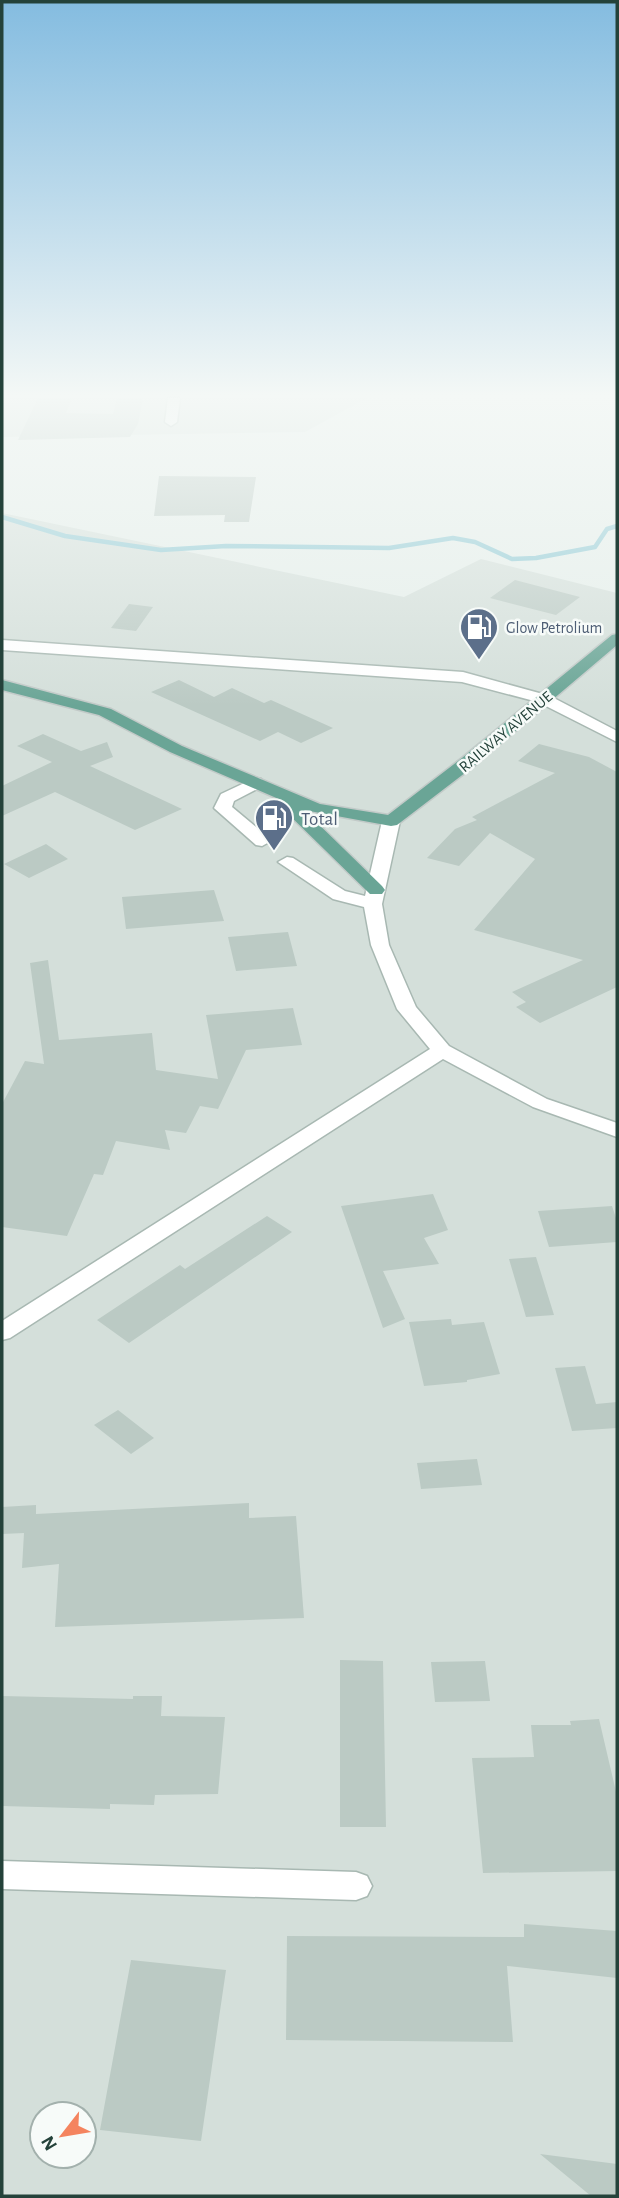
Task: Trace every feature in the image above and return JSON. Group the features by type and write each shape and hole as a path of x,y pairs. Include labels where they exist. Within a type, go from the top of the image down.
{"main road":[{"name":"RAILWAY AVENUE","path":"391,821 468,762 617,638"},
{"path":"2,685 105,712 176,749 316,809 391,821"},
{"path":"275,792 316,828 375,897"}],"street":[{"path":"2,645 463,677 544,699 617,737"},
{"path":"255,783 227,798 223,808 262,841"},
{"path":"391,821 375,897 380,945 407,1009 442,1050 540,1103 617,1130"},
{"path":"287,862 339,895 375,897"},
{"path":"2,1332 442,1050"},
{"path":"2,1875 356,1886"}],"shaded area":[{"path":"2,513 404,597 481,559 617,593 617,2196 2,2196"}],"building":[{"path":"156,501 252,501 249,522 224,522 225,515 154,516"},
{"path":"515,580 580,597 556,615 490,598"},
{"path":"129,604 153,607 136,631 111,628"},
{"path":"179,680 214,697 232,688 264,703 271,700 333,728 301,743 278,732 260,741 151,692"},
{"path":"43,734 81,751 107,742 113,757 90,766 182,809 135,830 55,792 2,816 2,786 52,762 17,746"},
{"path":"539,744 589,757 617,772 617,987 540,1023 516,1007 526,1002 512,992 583,960 474,930 535,859 490,833 459,866 427,858 455,829 477,820 472,817 555,773 518,761"},
{"path":"46,844 68,859 29,878 4,864"},
{"path":"214,890 224,921 126,929 122,897"},
{"path":"288,932 297,966 236,971 228,937"},
{"path":"48,960 59,1040 152,1033 156,1070 218,1079 206,1015 293,1008 302,1045 246,1050 218,1109 200,1106 186,1133 165,1130 170,1150 116,1141 103,1175 94,1174 67,1236 2,1227 2,1104 25,1061 44,1064 30,963"},
{"path":"433,1194 448,1230 424,1238 439,1264 383,1271 405,1319 383,1328 341,1206"},
{"path":"612,1206 617,1221 617,1242 549,1247 538,1211"},
{"path":"267,1216 292,1232 129,1343 97,1320 180,1265 185,1269"},
{"path":"536,1257 554,1315 526,1317 509,1259"},
{"path":"451,1319 452,1325 484,1322 500,1374 467,1382 424,1386 409,1322"},
{"path":"585,1366 596,1404 617,1402 617,1428 572,1431 555,1368"},
{"path":"118,1410 154,1438 131,1454 94,1425"},
{"path":"477,1459 482,1485 421,1489 417,1463"},
{"path":"249,1503 249,1518 296,1516 304,1618 55,1627 59,1564 22,1568 24,1533 2,1534 2,1507 36,1505 36,1514"},
{"path":"340,1660 383,1661 386,1827 340,1827"},
{"path":"485,1661 490,1701 435,1702 431,1662"},
{"path":"2,1696 133,1699 133,1696 162,1696 161,1716 225,1717 218,1794 155,1795 154,1805 110,1804 110,1809 2,1806"},
{"path":"599,1719 617,1796 617,1871 483,1873 472,1758 534,1757 531,1725 571,1725 570,1721"},
{"path":"524,1924 617,1931 617,1978 507,1966 513,2042 286,2040 287,1936 524,1937"},
{"path":"131,1960 226,1970 201,2141 100,2130"},
{"path":"540,2154 617,2164 617,2196 591,2196"}],"waterway":[{"path":"2,517 65,536 161,550 226,546 389,548 453,538 475,542 512,559 536,558 595,547 607,529 617,526"}],"place":[{"name":"Glow Petrolium","path":"479,661"},
{"name":"Total","path":"274,852"}]}
